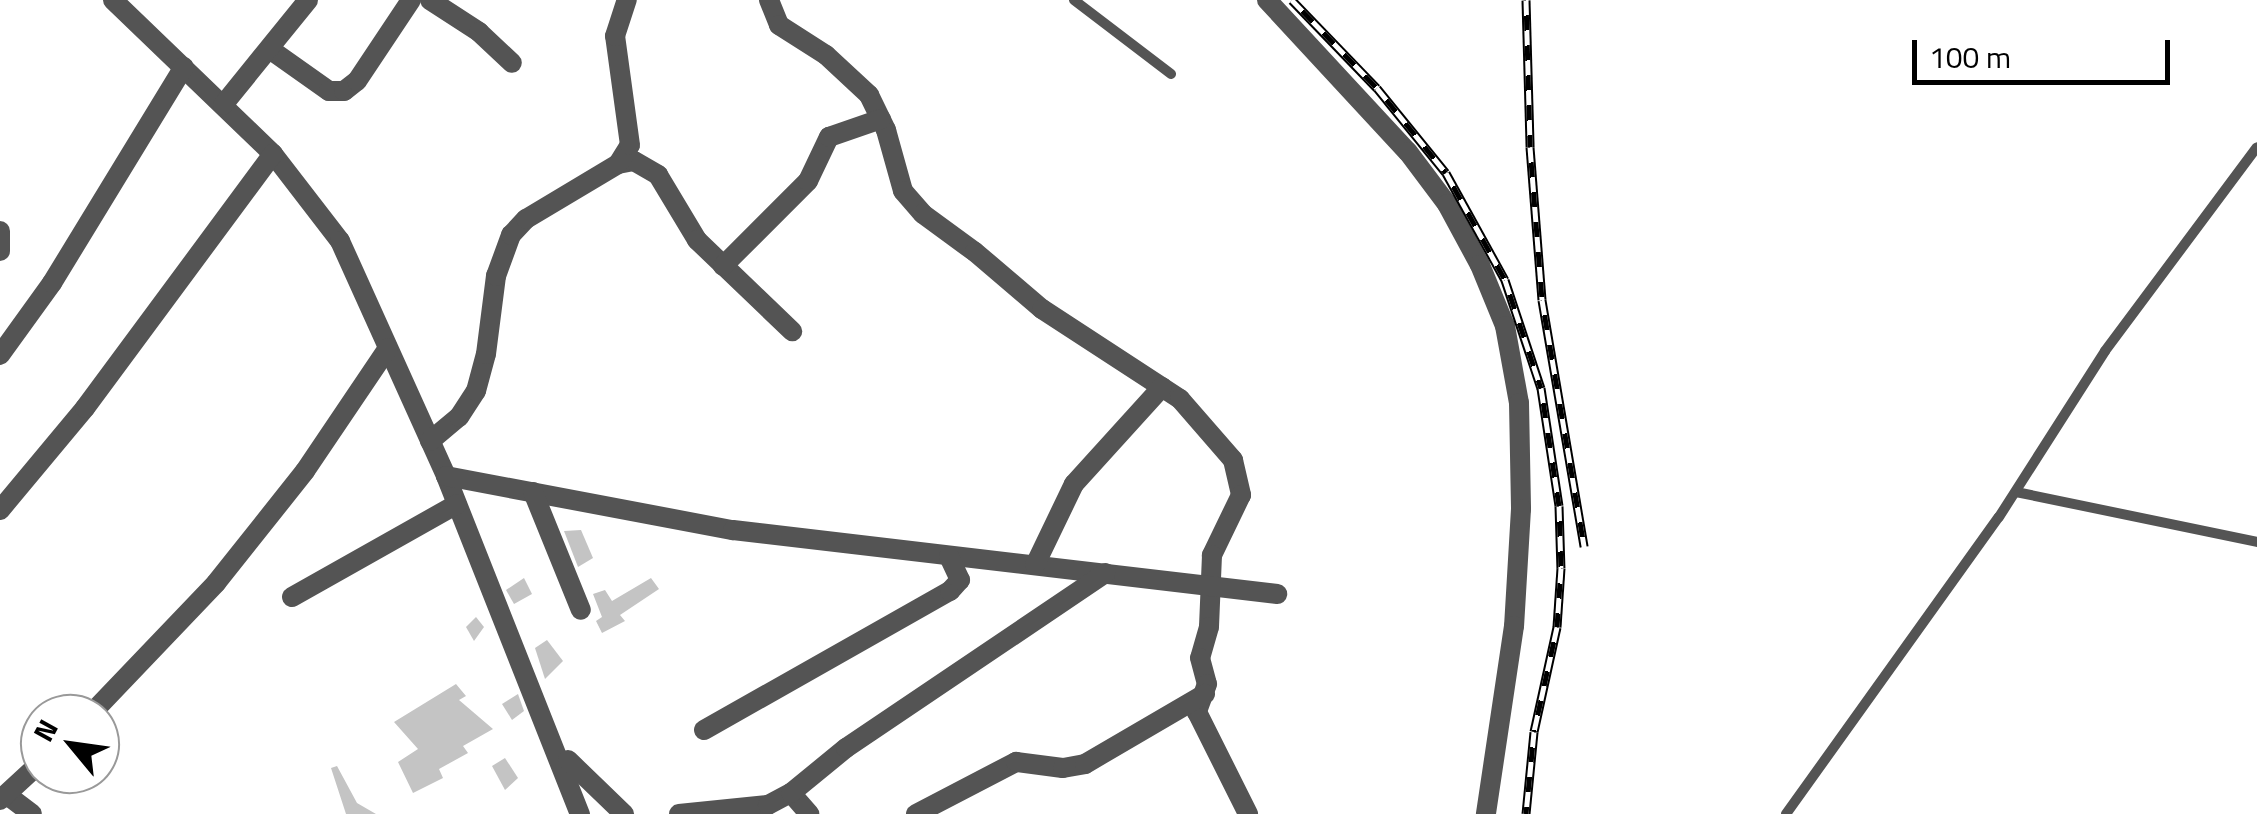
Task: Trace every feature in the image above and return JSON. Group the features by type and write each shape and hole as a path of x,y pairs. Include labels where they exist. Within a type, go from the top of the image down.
{"street":[{"path":"114,0 273,154 340,241 458,504 580,814"},
{"path":"223,105 308,0"},
{"path":"271,50 330,90 344,91 356,82 411,0"},
{"path":"430,0 479,32 512,63"},
{"path":"618,164 630,145 615,36 627,0"},
{"path":"769,0 779,26 844,71 869,95 881,119 903,190 923,214 975,252 1042,310 1162,386 1198,414 1221,441 1240,478 1237,506 1212,555 1209,628 1200,658 1206,694 1197,712 1199,724 1248,814"},
{"path":"1266,0 1408,152 1447,204 1480,265 1505,326 1519,403 1520,509 1514,626 1486,814"},
{"path":"0,355 73,251 184,67"},
{"path":"723,266 808,180 829,137 864,129 881,119"},
{"path":"0,510 85,408 273,154"},
{"path":"430,441 459,417 476,390 486,354 496,276 511,235 526,219 618,164 634,161 658,175 697,240 792,330"},
{"path":"0,231 0,250"},
{"path":"111,694 216,583 305,471 388,348"},
{"path":"1034,566 1074,484 1162,386"},
{"path":"446,476 734,530 1277,594"},
{"path":"533,492 580,610"},
{"path":"292,596 458,504"},
{"path":"704,730 950,591 960,580 949,556"},
{"path":"679,814 768,805 791,793 846,748 1105,573"},
{"path":"916,814 1016,762 1063,768 1085,764 1206,694"},
{"path":"556,745 582,778 624,814"},
{"path":"791,793 808,814"},
{"path":"3,797 32,814"}],"lane":[{"path":"1074,0 1170,74"},
{"path":"1786,814 1847,735 2016,492 2105,351 2257,147"},
{"path":"2016,492 2257,542"}],"building":[{"path":"581,530 593,558 578,567 564,531"},
{"path":"524,578 532,594 514,604 506,590"},
{"path":"651,578 659,589 620,615 625,621 602,633 596,621 602,617 593,594 605,590 612,601"},
{"path":"476,617 484,627 474,641 466,627"},
{"path":"547,640 563,661 545,679 535,648"},
{"path":"456,684 466,696 459,700 493,729 463,746 468,753 439,769 443,778 413,793 398,762 418,749 394,722"},
{"path":"518,694 524,711 512,720 502,704"},
{"path":"505,758 518,778 505,790 492,766"},
{"path":"337,766 357,803 376,814 346,814 331,768"}],"railway":[{"path":"1292,0 1377,88 1446,173 1505,280 1541,388 1559,506 1561,568 1557,627 1534,732 1526,814"},
{"path":"1526,0 1530,147 1542,300 1584,546"}]}
